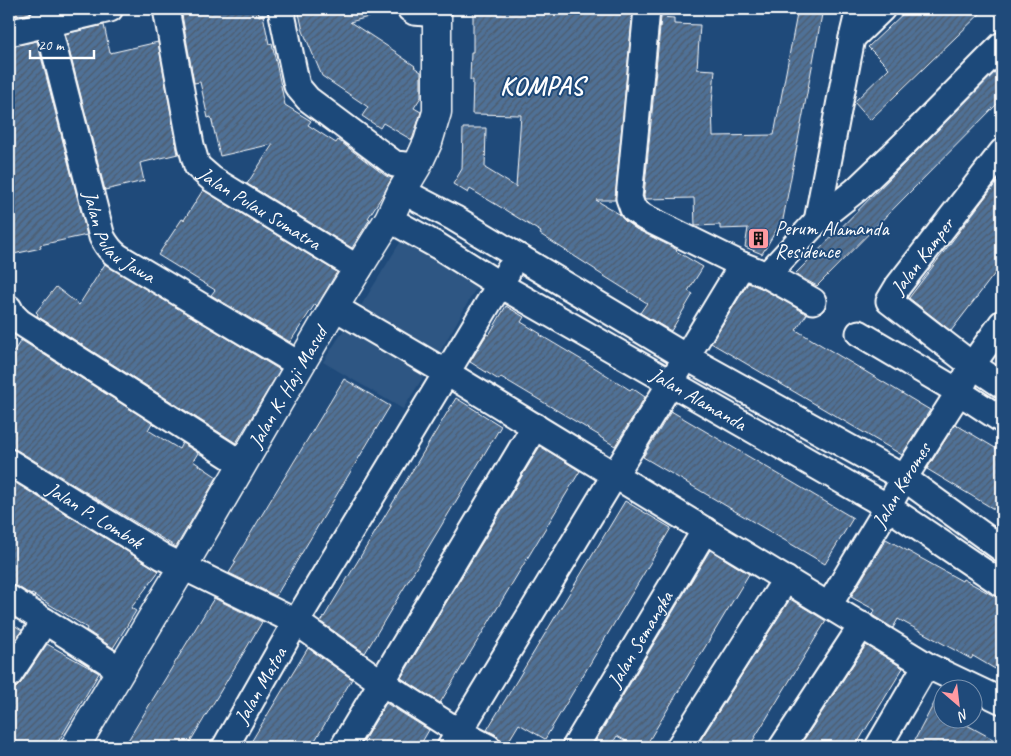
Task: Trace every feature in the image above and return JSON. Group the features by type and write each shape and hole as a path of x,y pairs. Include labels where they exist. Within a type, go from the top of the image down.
{"street":[{"path":"9,33 46,17 110,9"},
{"name":"Jalan Pulau Sumatra","path":"166,9 191,145 197,166 212,179 359,268"},
{"path":"281,9 297,86 308,99 395,164 417,166"},
{"path":"410,9 414,12 437,11"},
{"path":"647,9 629,198 633,209 644,217 742,265 767,275 813,301"},
{"path":"817,222 859,9"},
{"path":"852,38 882,9"},
{"name":"Jalan K. Haji Masud","path":"74,747 182,568 334,307 389,219 402,191 417,166 428,142 437,112 437,11"},
{"name":"Jalan Pulau Jawa","path":"46,17 102,237 106,246 119,258 300,365"},
{"path":"767,275 817,222 856,190 1002,45"},
{"name":"Jalan Kamper","path":"972,365 888,301 1002,152"},
{"name":"Jalan Alamanda","path":"402,191 454,218 686,357 904,478 1002,549"},
{"name":"Jalan Alamanda","path":"389,219 671,383 888,506 998,574"},
{"name":"Jalan Matoa","path":"225,747 296,622 517,256"},
{"path":"455,739 742,265"},
{"path":"334,307 446,372 926,665 1002,701"},
{"path":"9,308 20,322 242,464"},
{"name":"Jalan Keromes","path":"829,606 904,478 959,392 972,365 1002,323"},
{"path":"859,333 959,392 1002,420"},
{"path":"972,365 1002,385"},
{"path":"343,747 535,426"},
{"name":"Jalan P. Lombok","path":"9,462 182,568 296,622 381,682 455,739 488,747"},
{"name":"Jalan Semangka","path":"575,747 705,530"},
{"path":"679,747 786,579"},
{"path":"9,598 121,670"},
{"path":"9,675 45,621"},
{"path":"782,747 862,625"},
{"path":"878,747 926,665"}],"shaded area":[{"path":"403,238 479,283 438,355 359,309"},
{"path":"349,322 427,371 403,409 323,362"}],"building":[{"path":"9,9 30,9 30,13 9,18"},
{"path":"181,9 258,9 259,16 263,15 269,44 272,43 285,105 311,121 308,125 336,143 338,140 386,176 392,178 352,248 247,184 273,144 220,156 211,117 208,118 200,82 194,83"},
{"path":"298,9 375,9 376,15 350,22 396,52 421,72 421,97 414,108 421,112 412,140 383,123 380,128 362,116 368,107 322,76 303,31"},
{"path":"473,9 633,9 615,200 596,200 619,214 636,229 677,250 703,267 688,291 693,294 671,331 640,313 647,303 502,208 470,189 468,193 453,184 462,169 463,128 486,128 485,168 516,187 521,115 472,114 473,80 470,80 471,52 473,52"},
{"path":"798,9 823,9 781,230 777,229 762,254 745,247 748,228 720,229 720,225 695,226 694,198 645,199 661,17 674,18 674,24 700,25 697,69 715,70 712,103 713,136 774,135"},
{"path":"908,9 985,9 870,120 854,102 889,68 868,47"},
{"path":"104,25 110,53 158,42 178,154 140,163 144,181 105,190 65,34"},
{"path":"37,41 87,235 40,245 41,248 9,255 9,47"},
{"path":"1002,65 1002,99 817,286 795,274"},
{"path":"1002,175 1002,264 951,331 909,298"},
{"path":"203,190 337,272 317,306 315,304 290,342 211,295 215,290 158,255"},
{"path":"105,264 280,370 236,443 37,316 36,312 56,287 79,305"},
{"path":"748,283 761,288 807,314 796,330 930,410 902,455 711,343"},
{"path":"506,306 524,317 521,322 540,335 630,390 632,388 645,397 615,446 501,377 499,380 470,362"},
{"path":"21,340 152,423 148,430 179,449 182,443 198,453 193,461 217,477 176,547 17,450 9,448 9,359"},
{"path":"344,379 390,406 276,596 229,573 236,562 234,561"},
{"path":"456,398 501,426 365,653 321,622"},
{"path":"671,411 853,518 825,564 643,457"},
{"path":"955,424 1002,452 1002,514 927,469"},
{"path":"540,446 580,471 440,703 401,678"},
{"path":"9,479 159,571 131,608 136,611 113,648 62,612 17,586 9,584"},
{"path":"625,501 671,528 545,739 519,724 505,747 502,747 500,739 487,730"},
{"path":"886,539 962,581 963,579 994,596 1002,598 1002,673 973,656 971,659 898,619 893,628 872,615 875,610 851,597"},
{"path":"710,550 749,574 645,747 637,747 617,736 610,747 605,747 595,742"},
{"path":"214,598 262,622 187,747 124,747"},
{"path":"790,599 826,621 749,747 696,747"},
{"path":"9,622 22,630 10,648 9,647"},
{"path":"47,644 99,673 55,747 16,747 9,742 9,689 16,688 21,683"},
{"path":"866,645 903,668 855,747 799,747"},
{"path":"308,648 352,679 311,747 248,747"},
{"path":"386,703 429,730 419,747 360,747"},
{"path":"934,703 934,728 973,728 1002,744 1002,747 911,747"}],"place":[{"name":"Perum Alamanda Residence","path":"759,239"}],"district":[{"name":"KOMPAS","path":"542,85"}]}
